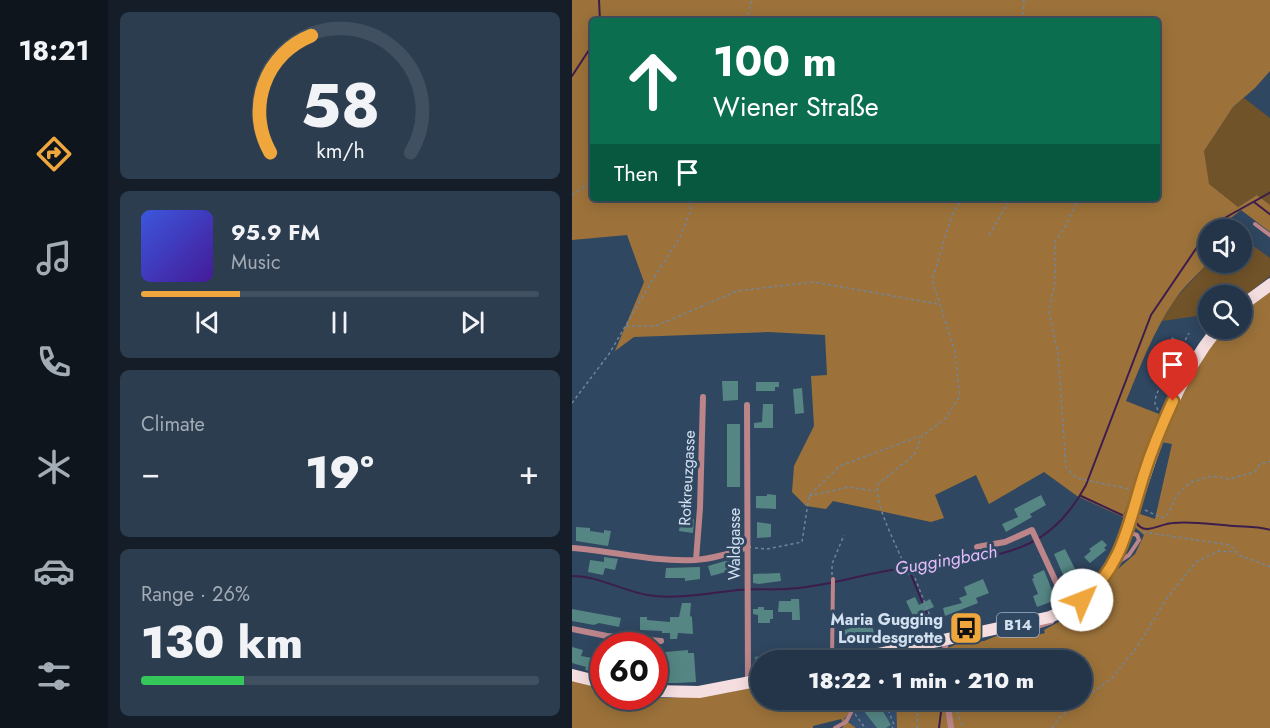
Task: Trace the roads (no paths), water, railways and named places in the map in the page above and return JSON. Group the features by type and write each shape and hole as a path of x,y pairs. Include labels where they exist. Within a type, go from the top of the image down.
{"main road":[{"path":"1252,298 1271,284"},
{"name":"B14","path":"913,650 938,642 1050,617 1069,609 1093,591 1113,566 1132,534 1139,510 1139,491 1156,441 1191,367 1210,339"},
{"path":"572,675 590,680"},
{"path":"668,691 699,692 748,683"}],"street":[{"name":"Rotkreuzgasse","path":"696,560 703,397"},
{"name":"Waldgasse","path":"747,405 748,683"},
{"path":"977,548 1005,542 1032,530 1069,609"},
{"path":"572,548 665,560 696,560 719,557 748,547"},
{"path":"572,629 590,633"},
{"path":"938,642 942,650"},
{"path":"949,710 951,728"}],"lane":[{"path":"1255,224 1271,236"},
{"path":"832,650 833,579"},
{"path":"835,728 846,722 852,710"}],"waterway":[{"path":"599,0 600,18"},
{"path":"572,76 590,50"},
{"name":"Guggingbach","path":"1223,219 1271,192"},
{"path":"1254,202 1271,215"},
{"name":"Guggingbach","path":"572,576 591,578 637,593 669,597 746,589 790,589 909,567 997,555 1030,543 1062,518 1086,485 1151,315 1198,246"},
{"path":"1081,496 1122,515"},
{"path":"1136,522 1139,526 1148,529 1189,522 1271,530"},
{"path":"908,567 936,636"},
{"path":"936,645 936,650"},
{"path":"939,728 941,710"}],"place":[{"name":"Maria Gugging Lourdesgrotte","path":"966,628"}]}
